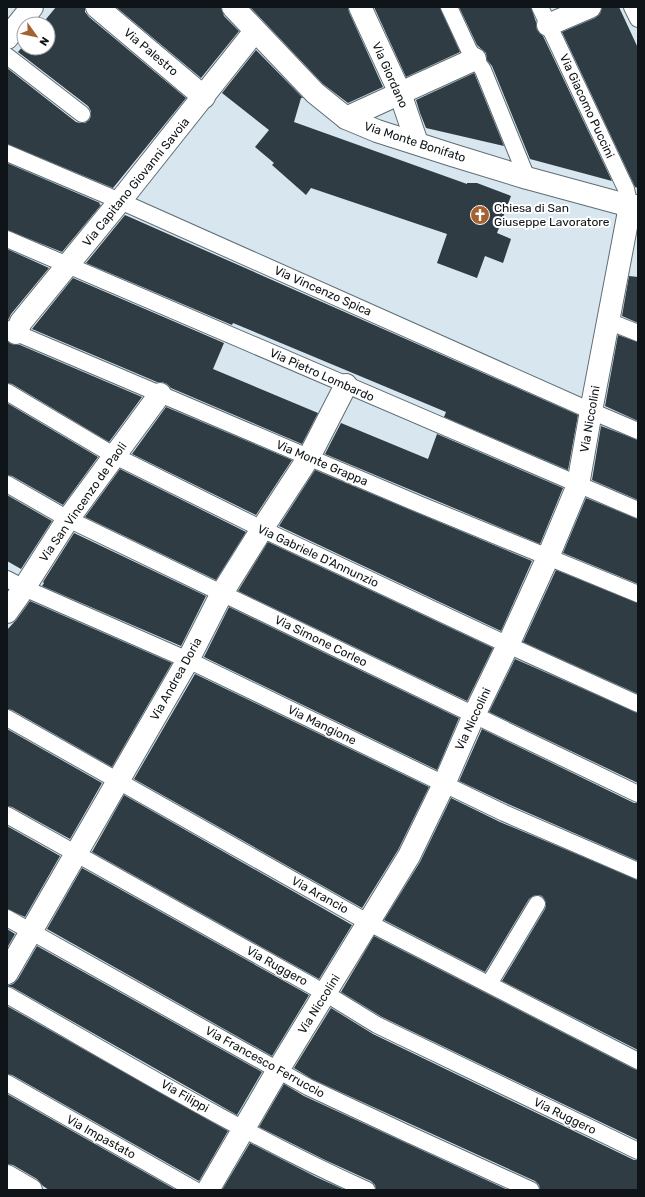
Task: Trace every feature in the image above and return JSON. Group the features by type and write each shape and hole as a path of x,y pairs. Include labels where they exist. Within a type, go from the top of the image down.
{"street":[{"path":"7,38 32,7"},
{"name":"Via Palestro","path":"97,7 204,97"},
{"name":"Via Giordano","path":"360,7 400,93 417,143"},
{"path":"544,16 590,7"},
{"name":"Via Monte Bonifato","path":"235,8 315,93 346,118 377,131 527,178 634,206"},
{"name":"Via Capitano Giovanni Savoia","path":"12,331 120,201 255,31"},
{"path":"346,118 475,59"},
{"name":"Via Niccolini","path":"208,1190 278,1070 409,856 444,784 474,715 548,557 578,485 608,321 634,206"},
{"name":"Via Andrea Doria","path":"7,973 188,660 222,593 309,457 346,385"},
{"name":"Via San Vincenzo de Paoli","path":"7,612 16,584 68,519 160,394"},
{"path":"7,1176 31,1190"}],"lane":[{"path":"449,7 469,50 483,70 527,178"},
{"path":"632,7 638,19"},
{"name":"Via Giacomo Puccini","path":"544,16 634,206"},
{"path":"7,56 82,114"},
{"name":"Via Vincenzo Spica","path":"7,153 120,201 591,411 638,430"},
{"name":"Via Pietro Lombardo","path":"7,239 638,510"},
{"path":"608,321 638,333"},
{"name":"Via Monte Grappa","path":"12,331 421,505 638,594"},
{"name":"Via Gabriele D'Annunzio","path":"7,392 115,456 262,529 508,645 638,704"},
{"name":"Via Simone Corleo","path":"7,484 68,519 638,794"},
{"name":"Via Mangione","path":"16,584 188,660 504,813 638,871"},
{"name":"Via Arancio","path":"7,718 369,923 638,1061"},
{"name":"Via Ruggero","path":"7,815 325,993 377,1025 638,1151"},
{"path":"489,984 536,904"},
{"name":"Via Francesco Ferruccio","path":"7,918 308,1087 531,1190"},
{"name":"Via Filippi","path":"7,995 244,1129 320,1169 366,1190"},
{"name":"Via Impastato","path":"7,1083 195,1190"}],"building":[{"path":"56,7 85,7 85,12 89,17 186,98 113,188 7,144 7,68 76,122 85,123 91,116 91,111 88,106 23,56 56,56 56,16 49,16"},
{"path":"116,7 221,7 224,16 239,31 201,78"},
{"path":"250,7 348,7 383,87 348,103 323,84"},
{"path":"374,7 440,7 460,52 406,77"},
{"path":"459,7 531,7 537,30 543,36 612,181 530,159 492,66 487,60 486,53 477,45"},
{"path":"602,7 619,7 638,48 638,188 635,187 562,32 595,18 600,14"},
{"path":"256,50 303,98 301,98 294,122 467,184 477,183 511,196 497,233 511,239 503,263 485,256 477,278 437,263 447,234 311,188 306,195 272,165 274,163 255,147 269,130 222,93"},
{"path":"474,73 504,146 426,128 416,100"},
{"path":"7,163 100,203 99,204 101,205 62,252 7,230"},
{"path":"125,215 578,415 568,470 444,417 446,412 233,323 232,325 86,263"},
{"path":"7,249 49,268 11,314 8,320 7,320"},
{"path":"629,276 638,277 638,323 622,316"},
{"path":"73,278 224,343 213,369 318,413 302,444 171,388 167,384 157,382 32,329"},
{"path":"618,335 638,342 638,421 605,406"},
{"path":"7,341 11,344 20,345 142,397 109,442 12,384 7,383"},
{"path":"7,403 98,457 63,505 12,476 7,475"},
{"path":"166,407 292,460 256,515 132,454"},
{"path":"341,423 428,459 437,434 563,488 540,544 325,454"},
{"path":"601,426 638,440 638,500 592,480"},
{"path":"120,469 246,532 216,580 85,517"},
{"path":"315,470 532,561 501,631 279,526"},
{"path":"7,495 52,521 21,569 7,561"},
{"path":"586,498 638,519 638,584 563,553"},
{"path":"74,533 206,596 181,646 42,586 44,583 43,582"},
{"path":"268,542 493,648 467,701 238,591"},
{"path":"556,570 638,603 638,694 523,642"},
{"path":"30,601 172,663 112,767 12,710 7,709 7,630"},
{"path":"229,607 459,718 437,770 204,657"},
{"path":"515,659 638,713 638,783 489,712"},
{"path":"195,674 429,787 398,850 362,908 134,779"},
{"path":"7,729 102,783 70,839 12,807 7,806"},
{"path":"482,729 634,803 638,803 638,861 459,781"},
{"path":"124,795 352,925 319,979 92,852"},
{"path":"451,798 500,822 638,880 638,1050 502,981 545,909 545,900 542,896 533,896 529,899 485,972 384,920 420,862"},
{"path":"7,826 60,856 25,917 7,909"},
{"path":"82,868 309,995 272,1056 47,929"},
{"path":"7,929 15,934 7,948"},
{"path":"374,936 638,1070 638,1140 382,1017 341,992"},
{"path":"37,946 262,1072 237,1115 12,987 7,986 13,984 18,979"},
{"path":"7,1006 228,1131 199,1181 12,1075 7,1074"},
{"path":"331,1008 373,1034 634,1160 638,1160 638,1190 540,1190 539,1185 535,1181 312,1079 294,1068"},
{"path":"284,1084 304,1096 508,1190 376,1190 375,1185 371,1181 259,1127"},
{"path":"7,1094 176,1190 49,1190 37,1179 13,1165 7,1164"},
{"path":"250,1143 316,1177 345,1190 222,1190"}],"place":[{"name":"Chiesa di San Giuseppe Lavoratore","path":"480,215"}]}
